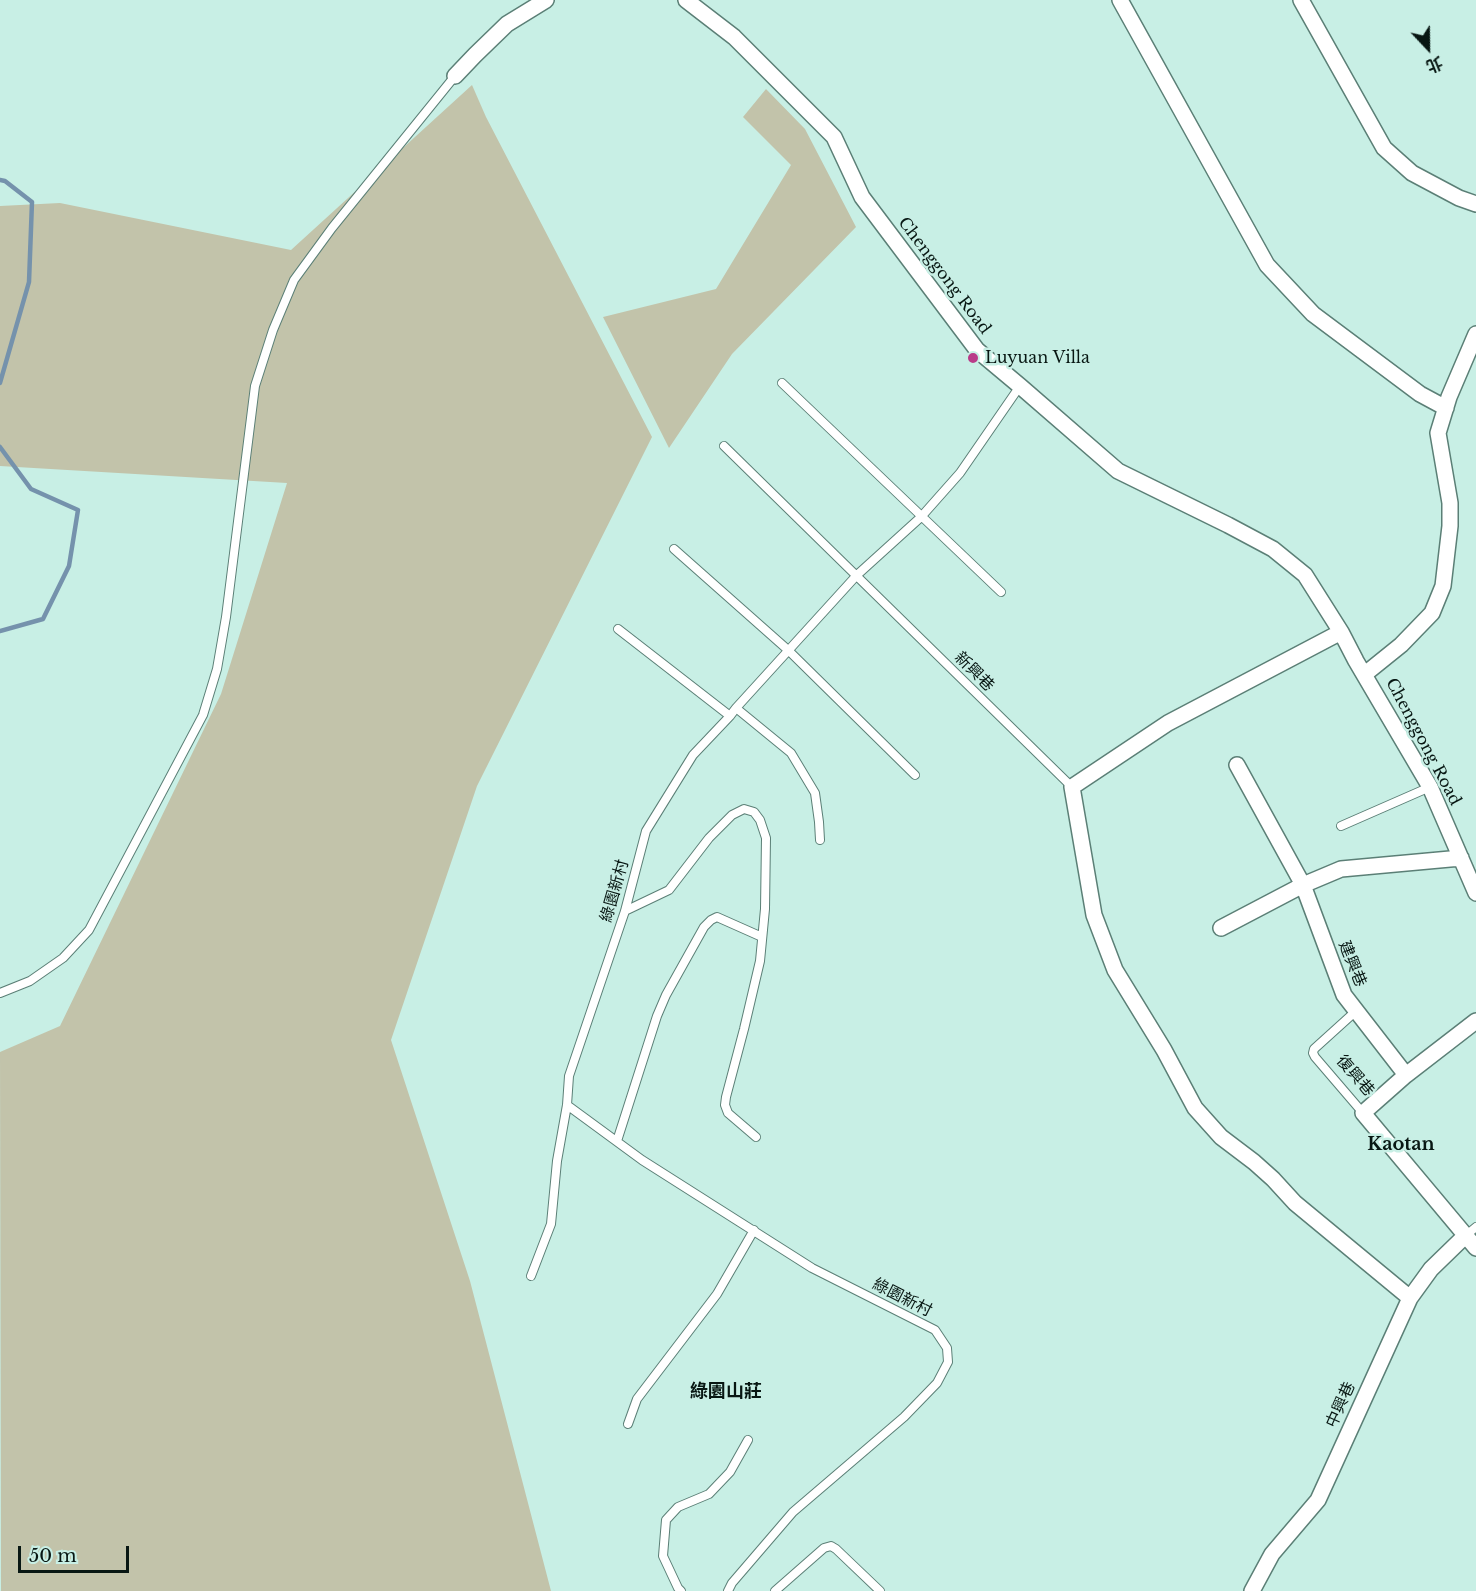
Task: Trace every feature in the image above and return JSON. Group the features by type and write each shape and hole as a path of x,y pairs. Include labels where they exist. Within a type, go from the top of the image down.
{"street":[{"path":"456,76 507,24 546,0"},
{"name":"Chenggong Road","path":"686,0 734,38 834,137 862,197 977,350 1118,471 1273,549 1305,575 1341,632 1430,787 1476,893"},
{"path":"1120,0 1267,265 1313,314 1420,394 1446,408"},
{"path":"1301,0 1384,148 1412,173 1459,198 1476,204"},
{"name":"Chenggong Road","path":"1365,674 1401,645 1432,613 1443,586 1450,526 1450,503 1438,433 1449,397 1476,334"},
{"path":"1341,632 1168,723 1072,788 1094,915 1115,970 1164,1050 1195,1108 1221,1137 1274,1179 1295,1203 1410,1298"},
{"name":"建興巷","path":"1237,765 1303,885 1344,995 1406,1075"},
{"path":"1221,928 1303,885 1341,869 1461,858"},
{"name":"復興巷","path":"1363,1113 1406,1075 1476,1021"},
{"path":"1363,1113 1470,1231 1476,1248"},
{"name":"中興巷","path":"1252,1591 1272,1554 1318,1500 1410,1298 1431,1269 1470,1231"}],"lane":[{"path":"0,993 30,981 63,958 89,930 203,715 217,669 226,617 255,386 273,330 294,280 332,228 456,76"},
{"path":"783,383 1001,592"},
{"path":"788,650 856,575 921,517 960,473 1020,386"},
{"name":"新興巷","path":"724,446 1072,788"},
{"path":"674,549 788,650 915,775"},
{"path":"618,629 730,716"},
{"name":"綠園新村","path":"531,1276 551,1224 569,1076 625,911 646,831 693,755 788,650"},
{"path":"736,708 791,753 815,793 820,840"},
{"path":"1341,826 1430,787"},
{"path":"625,911 669,890 709,838 732,815 744,809 754,812 760,820 766,838 765,909 758,973 725,1106 728,1113 756,1137"},
{"path":"617,1141 657,1016 666,995 704,927 717,917 762,937"},
{"name":"復興巷","path":"1356,1011 1314,1049 1313,1053 1363,1113"},
{"name":"綠園新村","path":"567,1105 642,1160 812,1268 935,1330 947,1348 948,1362 937,1383 904,1417 793,1512 732,1583 728,1591"},
{"path":"628,1424 637,1399 717,1294 754,1230"},
{"path":"681,1591 663,1556 666,1520 678,1507 709,1494 730,1472 748,1440"},
{"path":"775,1591 824,1548 831,1546 880,1591"}],"green space":[{"path":"472,85 486,117 652,437 477,786 391,1040 470,1281 551,1591 1,1591 0,1052 60,1026 221,694 287,483 0,466 0,206 60,203 291,250"},
{"path":"766,89 805,129 856,227 732,354 669,448 603,317 716,289 791,165 743,117"}],"waterway":[{"path":"0,180 5,181 32,202 29,282 0,383"},
{"path":"0,447 31,489 78,510 69,566 43,619 0,631"}],"place":[{"name":"Luyuan Villa","path":"973,358"}],"district":[{"name":"Kaotan","path":"1401,1145"},
{"name":"綠園山莊","path":"726,1392"}]}
